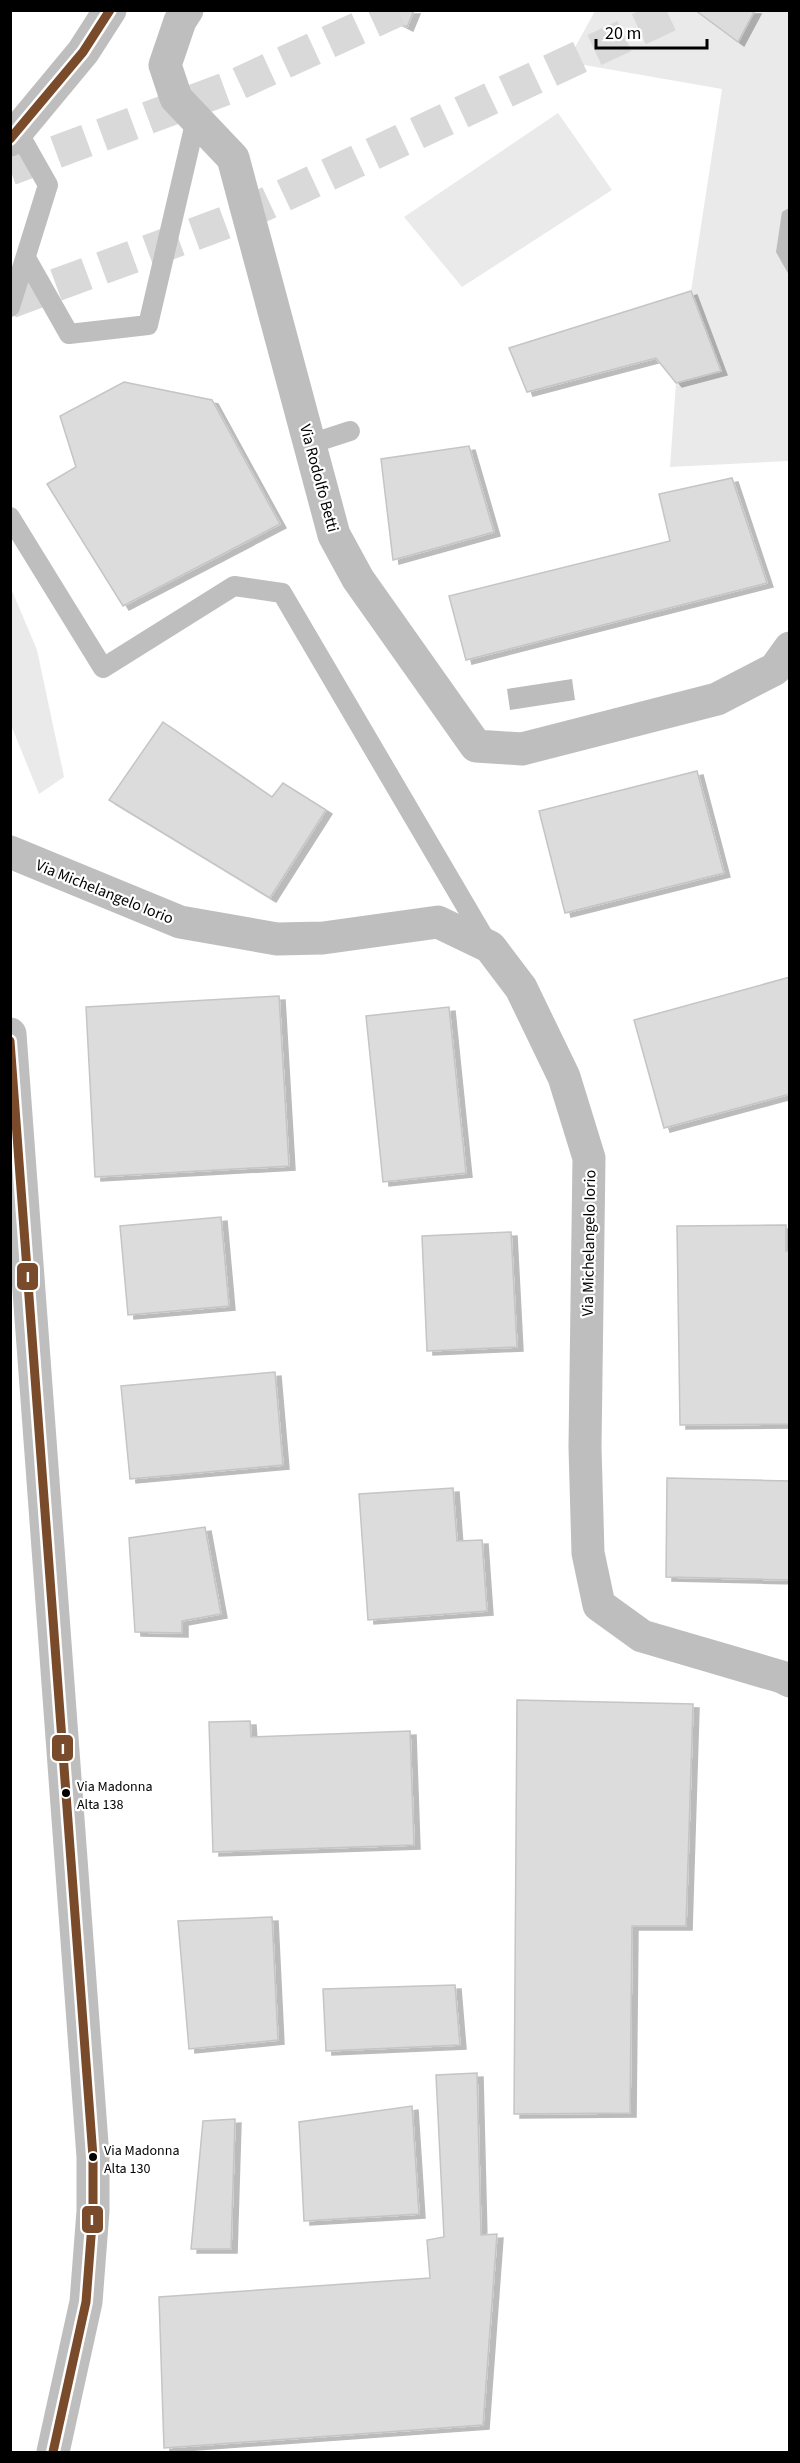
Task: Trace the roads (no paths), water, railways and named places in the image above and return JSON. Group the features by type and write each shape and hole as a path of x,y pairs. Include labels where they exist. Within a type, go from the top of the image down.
{"street":[{"path":"14,136 83,52 110,10"},
{"name":"Via Rodolfo Betti","path":"187,10 180,21 165,65 176,98 233,158 334,535 358,579 476,746 522,749 717,699 775,669 789,648"},
{"name":"Via Michelangelo Iorio","path":"10,852 180,922 277,939 323,938 438,922 490,947 521,988 564,1077 589,1158 585,1446 588,1552 599,1605 642,1636 789,1681"},
{"path":"10,1034 93,2157 93,2211 86,2302 53,2452"}],"lane":[{"path":"26,258 69,334 147,325 196,119"},
{"path":"10,307 48,184 14,136"},
{"path":"310,444 350,431"},
{"path":"10,517 103,668 234,586 282,592 490,947"}],"tunnel":[{"path":"10,169 231,87 398,10"},
{"path":"10,302 227,222 680,10"}],"place":[{"name":"Via Madonna Alta 138","path":"66,1793"},
{"name":"Via Madonna Alta 130","path":"93,2157"}]}
